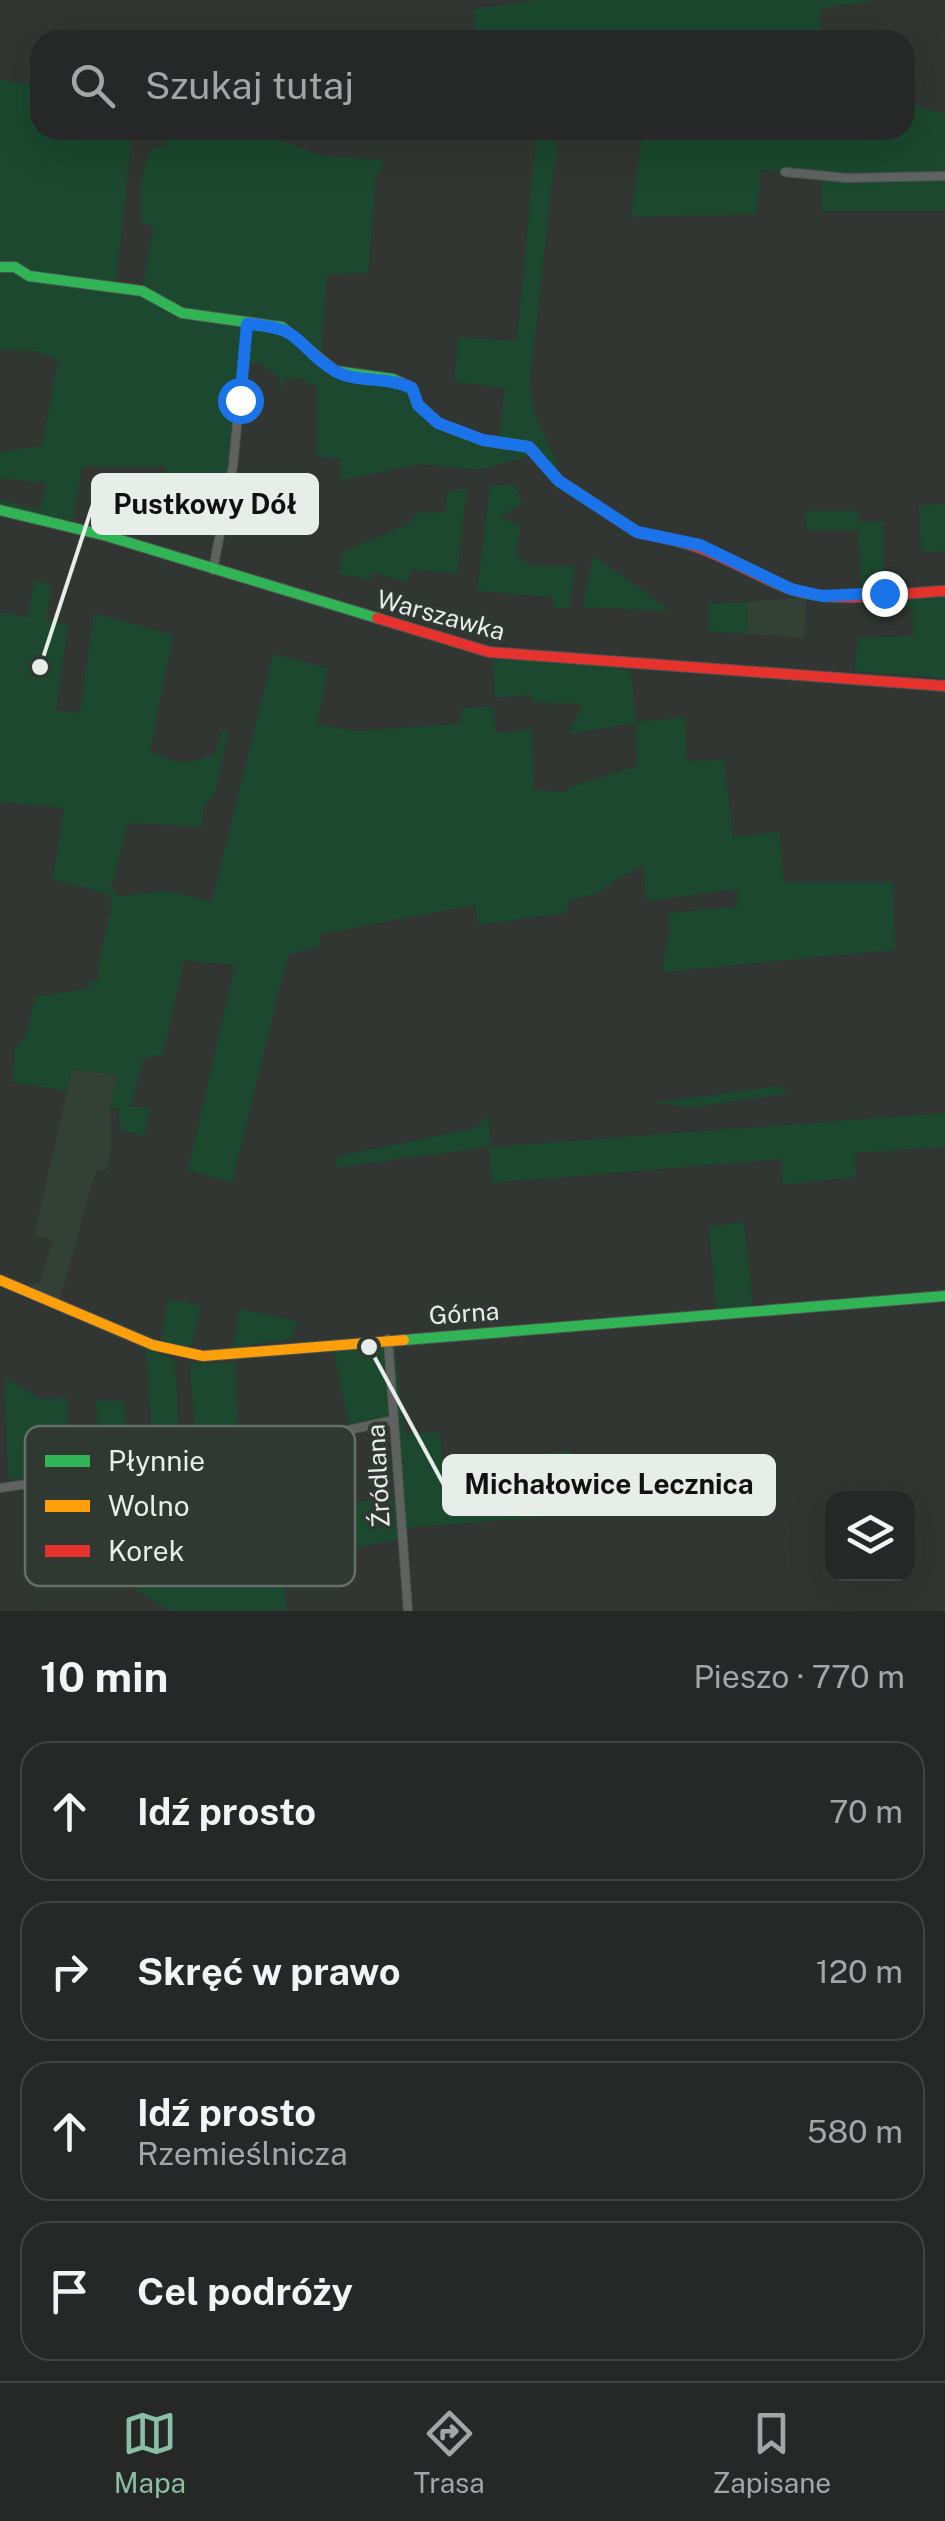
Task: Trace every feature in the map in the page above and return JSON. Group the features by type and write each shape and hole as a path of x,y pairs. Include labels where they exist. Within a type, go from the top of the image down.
{"street":[{"path":"785,172 847,178 945,176"},
{"path":"0,267 14,267 29,276 142,290 182,312 282,326 334,370 393,379 412,388 418,405 451,430 529,447 559,481 637,532 700,545 791,589 822,596 945,591"},
{"path":"212,570 218,524 229,494 247,324"},
{"name":"Warszawka","path":"0,510 107,536 503,654 945,686"},
{"name":"Górna","path":"0,1280 182,1355 945,1296"},
{"name":"Źródlana","path":"388,1339 408,1611"},
{"path":"355,1429 394,1420"},
{"path":"0,1488 25,1484"}],"shaded area":[{"path":"806,597 804,638 747,634 748,602"},
{"path":"72,1069 118,1075 110,1107 111,1148 106,1171 96,1170 60,1299 23,1286 40,1282 53,1240 34,1236"}],"green space":[{"path":"539,0 879,0 819,9 821,30 475,30 474,9"},
{"path":"0,80 30,84 30,140 131,140 116,286 142,290 154,228 141,221 142,182 150,155 155,147 165,146 166,140 278,140 322,156 381,160 384,165 376,176 368,273 327,274 320,370 409,388 436,427 525,450 529,456 480,470 420,464 342,480 340,459 317,456 317,388 301,379 286,378 279,392 280,378 259,363 250,363 241,378 229,484 197,482 194,491 165,492 166,466 82,466 73,521 118,537 0,508 0,499 40,510 46,483 0,478 0,452 42,446 58,360 36,351 0,350"},
{"path":"915,106 945,114 945,174 848,175 761,170 757,214 631,217 642,140 915,140"},
{"path":"536,140 557,140 530,383 534,413 558,465 551,468 536,450 499,440 505,388 454,382 458,337 517,341"},
{"path":"945,178 945,211 822,211 822,180"},
{"path":"515,484 523,503 500,517 521,526 516,554 530,566 575,566 569,608 553,608 553,597 477,591 490,486"},
{"path":"467,487 457,574 411,569 408,583 374,572 371,579 340,574 343,552 412,522 416,513 446,512 447,492"},
{"path":"945,504 945,551 921,553 919,505"},
{"path":"805,511 857,511 859,522 883,521 884,590 861,590 858,530 807,530"},
{"path":"593,555 671,611 583,607"},
{"path":"35,581 51,584 47,619 68,625 56,711 80,713 94,613 173,635 150,750 174,761 197,760 215,754 222,730 228,731 216,791 203,809 202,827 128,823 111,889 119,896 165,891 212,901 273,654 328,668 317,724 355,731 461,724 462,708 494,706 496,733 532,729 534,790 567,792 570,787 637,766 636,723 569,734 581,704 531,702 531,695 495,698 493,660 590,663 631,671 636,722 685,717 687,762 724,759 733,837 779,832 784,882 893,882 895,950 663,972 669,913 737,907 738,889 647,901 643,865 600,893 570,900 566,913 478,925 476,905 320,934 320,946 288,955 232,1183 188,1170 235,965 184,960 163,1054 143,1059 131,1107 150,1107 144,1136 121,1130 118,1108 110,1107 117,1075 73,1069 66,1091 12,1082 16,1046 26,1037 35,996 89,989 89,981 99,980 98,967 112,901 108,895 53,879 64,808 0,802 0,618 2,612 27,617"},
{"path":"945,593 945,678 854,671 858,638 913,636 912,607 900,608 898,600 885,596"},
{"path":"748,602 747,634 708,631 708,604"},
{"path":"778,1086 789,1093 695,1107 651,1103"},
{"path":"945,1113 945,1147 855,1153 856,1177 783,1185 782,1159 492,1183 489,1147 335,1168 338,1156 475,1128 488,1115 490,1147"},
{"path":"744,1222 753,1307 716,1309 709,1226"},
{"path":"168,1299 201,1306 191,1348 161,1341"},
{"path":"239,1309 297,1321 293,1338 233,1348"},
{"path":"386,1346 390,1415 349,1425 334,1351"},
{"path":"395,1346 405,1435 440,1432 443,1463 571,1451 578,1514 405,1528 392,1347"},
{"path":"146,1348 175,1360 178,1426 152,1426"},
{"path":"190,1363 235,1363 238,1426 194,1426"},
{"path":"5,1377 40,1399 67,1398 68,1426 25,1426 25,1478 8,1480"},
{"path":"96,1400 124,1401 126,1426 97,1426"},
{"path":"394,1496 398,1540 355,1548 355,1502"},
{"path":"405,1529 413,1611 411,1611"},
{"path":"131,1586 284,1586 286,1611 170,1611"}],"traffic: fast":[{"path":"0,267 15,267 29,276 142,291 182,313 282,327 335,371 393,379 412,388 418,405 438,423 483,440 529,447 559,481 637,532 669,539"},
{"path":"0,510 107,536 377,618"},
{"path":"404,1340 945,1296"}],"traffic: slow":[{"path":"0,1280 153,1345 203,1356 404,1340"}],"traffic: jam":[{"path":"669,539 701,548 808,594 867,597 945,591"},
{"path":"377,618 489,652 945,686"}],"place":[{"name":"Pustkowy Dół","path":"40,667"},
{"name":"Michałowice Lecznica","path":"369,1347"}],"route":[{"path":"240,400 247,324 282,326 334,370 393,379 412,388 418,405 451,430 529,447 559,481 637,532 700,545 791,589 822,596 884,593"}]}
